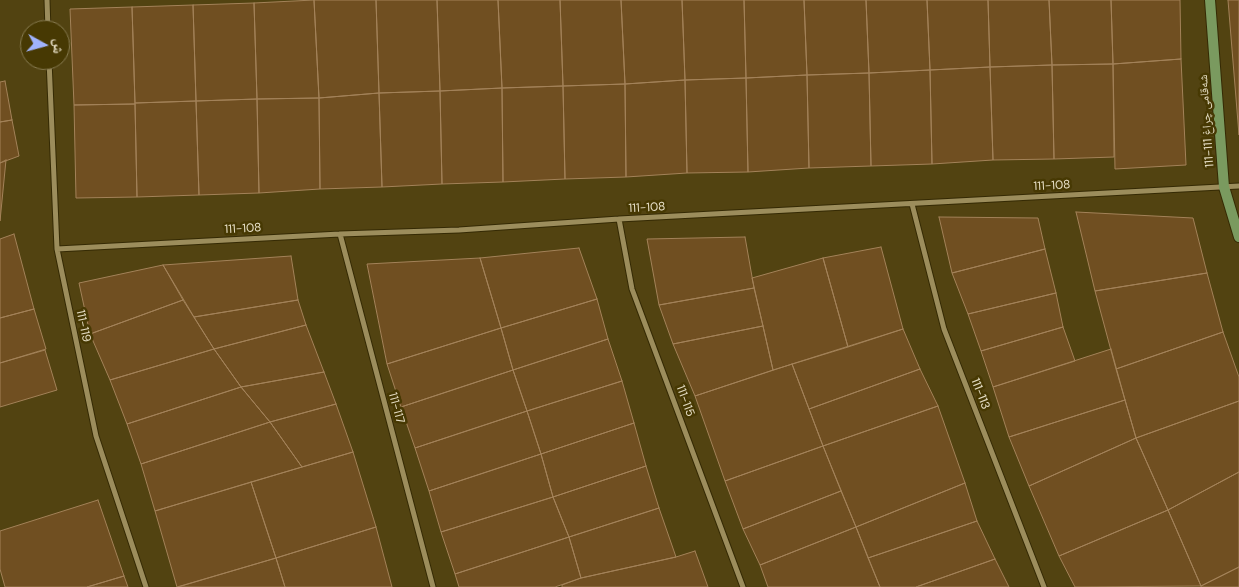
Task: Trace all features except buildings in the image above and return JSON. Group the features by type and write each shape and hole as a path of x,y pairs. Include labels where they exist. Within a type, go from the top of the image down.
{"street":[{"path":"47,0 48,20"},
{"name":"شەقامی چراغ 111-111","path":"1210,0 1224,187 1239,238"},
{"name":"111-119","path":"49,70 57,249 96,436 146,587"},
{"name":"111-108","path":"57,249 340,234 459,230 619,219 1239,186"},
{"name":"111-113","path":"912,204 944,329 1044,587"},
{"name":"111-115","path":"619,219 632,289 744,587"},
{"name":"111-117","path":"340,234 433,587"}]}
